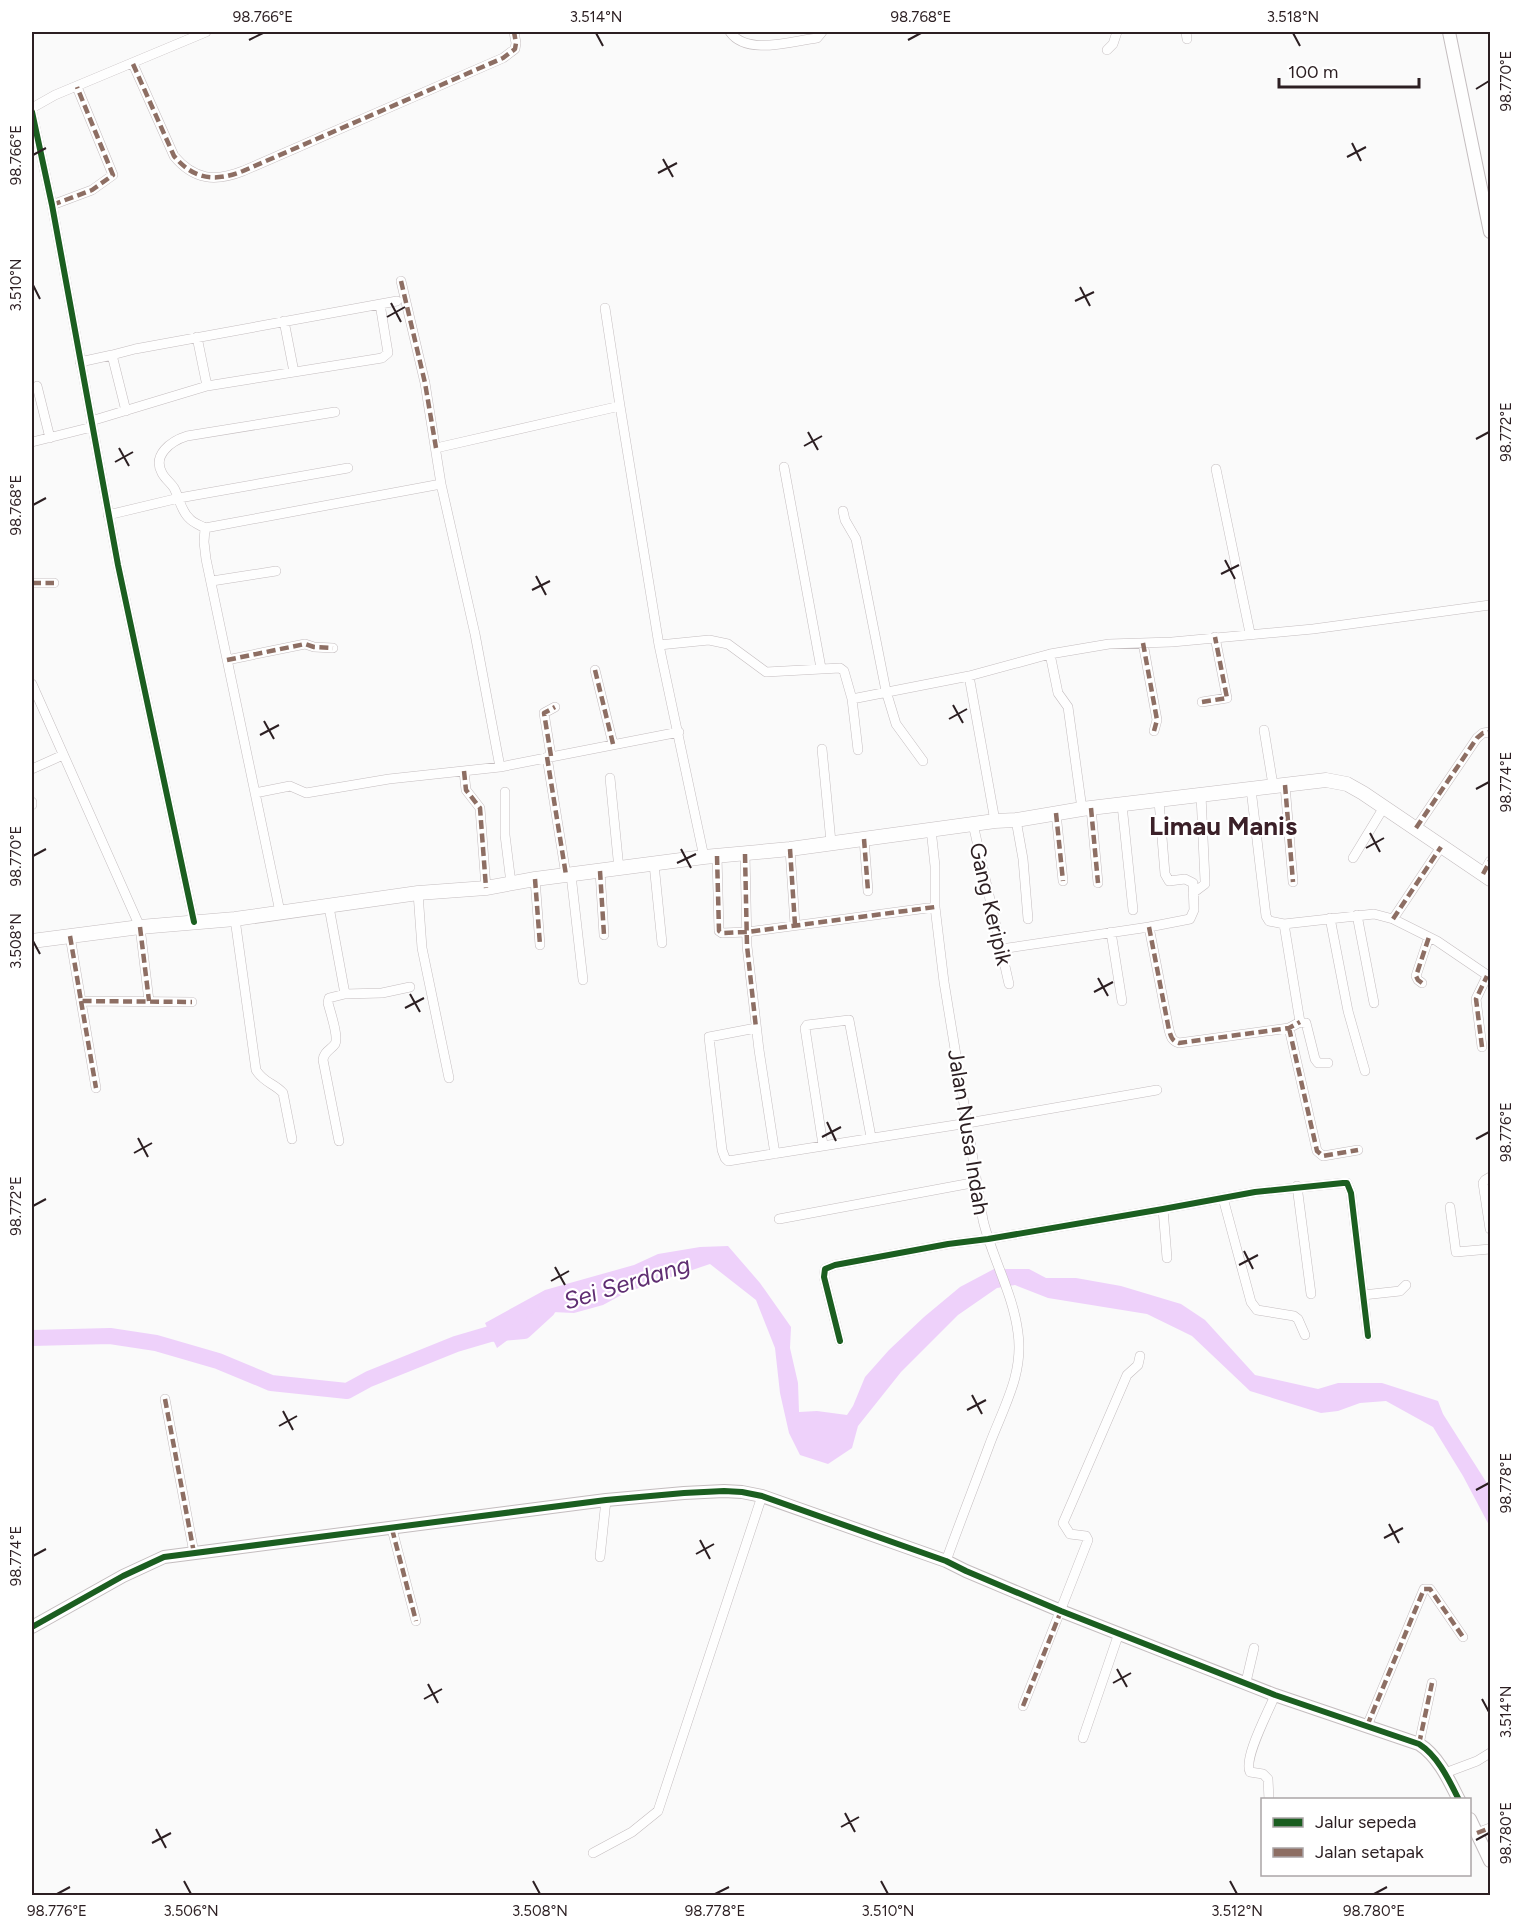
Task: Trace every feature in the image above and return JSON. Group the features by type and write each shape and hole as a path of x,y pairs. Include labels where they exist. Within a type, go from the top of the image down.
{"main road":[{"path":"32,941 140,927 235,919 418,893 486,888 511,882 711,856 790,849 931,829 1016,820 1087,808 1326,780 1336,780 1355,789 1487,877"}],"street":[{"path":"194,922 108,515 52,205 32,110 55,95 206,32"},
{"path":"133,64 174,156 184,168 200,176 212,178 243,171 503,58 515,49 514,32"},
{"path":"730,32 735,38 755,46 817,38 822,32"},
{"path":"1107,50 1113,44 1117,32"},
{"path":"1449,32 1491,232"},
{"path":"52,205 92,190 112,175 77,87"},
{"path":"400,281 425,383 441,484 475,634 500,767"},
{"path":"80,362 197,337 398,301"},
{"path":"32,442 207,386 382,358 388,353 380,304"},
{"path":"605,308 659,645 711,856 720,933 747,932 935,907"},
{"path":"284,321 294,372"},
{"path":"197,337 207,386"},
{"path":"112,355 126,411"},
{"path":"37,386 50,438"},
{"path":"436,448 620,406"},
{"path":"334,412 180,438 164,450 158,463 188,518 205,528 441,484"},
{"path":"784,467 821,668"},
{"path":"108,515 179,498 348,468"},
{"path":"1216,469 1250,633"},
{"path":"843,511 845,520 856,539 886,691 896,724 923,761"},
{"path":"205,528 204,542 227,660 280,912"},
{"path":"212,581 276,571"},
{"path":"32,583 54,583"},
{"path":"852,699 969,675 1050,654 1109,644 1313,629 1491,605"},
{"path":"1202,702 1227,698 1215,637"},
{"path":"659,645 699,641 720,642 734,647 766,672 821,668 844,670 852,699 858,750"},
{"path":"1143,643 1157,720 1154,731"},
{"path":"227,660 305,644 333,648"},
{"path":"1050,654 1058,693 1068,707 1098,883"},
{"path":"595,670 613,744"},
{"path":"969,675 995,821"},
{"path":"32,684 140,927 149,1001"},
{"path":"555,708 544,713 583,980"},
{"path":"1264,730 1279,785 1293,882"},
{"path":"255,793 290,786 306,792 390,778 500,767 679,732"},
{"path":"1416,828 1477,738 1483,733 1491,732"},
{"path":"822,749 831,842"},
{"path":"32,769 63,755"},
{"path":"464,771 466,790 480,808 486,888"},
{"path":"610,778 619,869"},
{"path":"1251,789 1266,916 1273,923 1284,924 1374,914 1393,919 1429,937 1489,977 1476,999 1482,1047"},
{"path":"505,792 505,835 511,882"},
{"path":"1193,893 1206,881 1201,795"},
{"path":"1001,948 1190,919 1194,910 1192,883 1185,879 1169,881 1165,874 1159,801"},
{"path":"1122,805 1133,910"},
{"path":"1353,858 1384,807"},
{"path":"1056,813 1063,881"},
{"path":"1016,820 1023,859 1028,919"},
{"name":"Gang Keripik","path":"973,824 1009,984"},
{"name":"Jalan Nusa Indah","path":"931,829 935,866 935,907 944,982 977,1182 990,1244 1014,1308 1020,1357 1015,1381 946,1561"},
{"path":"864,839 868,891"},
{"path":"1393,919 1441,847"},
{"path":"790,849 795,925"},
{"path":"745,854 747,932 756,1028 775,1154"},
{"path":"1487,877 1491,861"},
{"path":"654,864 662,943"},
{"path":"600,871 604,935"},
{"path":"535,879 540,945"},
{"path":"418,893 422,948 449,1078"},
{"path":"329,907 345,994"},
{"path":"1357,915 1374,1003"},
{"path":"1330,918 1348,1011 1365,1071"},
{"path":"235,919 256,1070 262,1078 284,1093 292,1139"},
{"path":"1284,924 1300,1022"},
{"path":"1149,927 1169,1030 1175,1042 1289,1028 1300,1022 1308,1024 1318,1063 1328,1063"},
{"path":"1111,932 1122,1001"},
{"path":"70,936 96,1088"},
{"path":"1422,982 1416,976 1429,937"},
{"path":"339,1141 323,1060 323,1055 334,1045 336,1039 328,1003 329,998 345,994 382,993 410,987"},
{"path":"81,1001 192,1002"},
{"path":"823,1145 804,1028 807,1025 849,1020 871,1137"},
{"path":"756,1028 709,1037 722,1150 728,1161 1157,1090"},
{"path":"1289,1028 1317,1151 1323,1156 1358,1150"},
{"path":"1491,1177 1483,1183 1491,1228"},
{"path":"779,1219 977,1182"},
{"path":"840,1341 824,1276 825,1269 835,1265 948,1244 990,1244 1223,1198 1298,1186 1347,1183 1351,1193 1368,1336"},
{"path":"1298,1186 1311,1294"},
{"path":"1223,1198 1251,1302 1257,1310 1294,1316 1298,1319 1305,1335"},
{"path":"1450,1207 1456,1252 1491,1249"},
{"path":"1163,1209 1167,1258"},
{"path":"1364,1295 1400,1291 1406,1285"},
{"path":"1023,1706 1088,1540 1086,1536 1070,1534 1063,1523 1126,1375 1138,1365 1140,1356"},
{"path":"165,1399 194,1553"},
{"path":"32,1627 62,1608 164,1557 606,1500 684,1492 742,1492 762,1496 946,1561 1061,1611 1275,1695 1419,1744 1430,1752 1445,1773 1458,1798"},
{"path":"593,1853 632,1832 658,1811 762,1496"},
{"path":"600,1557 606,1500"},
{"path":"392,1529 416,1621"},
{"path":"1367,1726 1424,1589 1430,1589 1463,1637"},
{"path":"1083,1738 1119,1633"},
{"path":"1246,1682 1254,1648"},
{"path":"1419,1744 1432,1683"},
{"path":"1269,1798 1268,1779 1263,1774 1250,1772 1248,1768 1251,1751 1275,1695"},
{"path":"1445,1773 1491,1753"},
{"path":"1471,1821 1491,1861"},
{"path":"1477,1833 1491,1828"}],"water":[{"path":"728,1246 760,1283 791,1327 790,1348 798,1383 799,1412 817,1411 847,1415 865,1377 889,1350 960,1287 994,1269 1029,1269 1046,1278 1076,1278 1121,1286 1181,1304 1205,1320 1255,1375 1318,1389 1338,1383 1382,1383 1438,1401 1443,1414 1490,1488 1490,1527 1433,1427 1386,1401 1360,1403 1338,1411 1321,1413 1250,1391 1192,1336 1147,1314 1048,1298 1015,1285 997,1288 958,1315 901,1372 858,1426 852,1448 828,1464 800,1455 789,1433 780,1393 775,1348 756,1300 710,1264 627,1292 603,1305 574,1313 552,1312 524,1328 497,1348 485,1323 545,1290 634,1265 658,1254 700,1247"}],"waterway":[{"name":"Sei Serdang","path":"32,1338 110,1336 156,1343 218,1361 271,1383 347,1391 369,1379 456,1344 490,1334 524,1331 548,1309"}],"marked path":[{"path":"133,64 174,156 197,174 206,177 223,177 243,171 503,58 515,49 514,32"},
{"path":"52,205 92,190 113,175 77,87"},
{"path":"401,281 425,383 436,448"},
{"path":"32,583 54,583"},
{"path":"1202,702 1227,698 1215,637"},
{"path":"1143,643 1157,720 1154,731"},
{"path":"227,660 305,644 333,648"},
{"path":"595,670 613,744"},
{"path":"551,756 544,713 555,707"},
{"path":"1416,828 1477,738 1483,733 1490,732"},
{"path":"547,757 566,875"},
{"path":"464,771 466,790 480,808 486,888"},
{"path":"1285,785 1293,882"},
{"path":"1091,808 1098,883"},
{"path":"1056,813 1063,881"},
{"path":"864,839 868,891"},
{"path":"1393,919 1441,847"},
{"path":"790,849 795,925"},
{"path":"745,854 747,946 756,1028"},
{"path":"717,856 719,931 722,933 747,932 935,907"},
{"path":"1483,874 1490,861"},
{"path":"600,871 604,935"},
{"path":"535,879 540,945"},
{"path":"140,927 149,1001"},
{"path":"1149,927 1169,1030 1175,1041 1179,1043 1289,1028 1300,1022"},
{"path":"70,936 81,1001 192,1002"},
{"path":"1422,983 1416,976 1429,937"},
{"path":"1482,1047 1476,999 1487,976"},
{"path":"81,1001 96,1088"},
{"path":"1289,1028 1317,1151 1323,1156 1358,1150"},
{"path":"165,1399 194,1553"},
{"path":"392,1529 416,1621"},
{"path":"1367,1726 1424,1589 1430,1589 1463,1637"},
{"path":"1023,1706 1061,1611"},
{"path":"1419,1744 1432,1683"},
{"path":"1477,1833 1490,1828"}],"cycle path":[{"path":"32,112 52,205 118,565 194,922"},
{"path":"840,1341 824,1277 825,1269 835,1265 1255,1192 1343,1183 1347,1183 1351,1193 1368,1336"},
{"path":"32,1627 123,1576 164,1557 606,1500 684,1493 742,1492 762,1496 946,1561 1061,1611 1275,1695 1419,1744 1432,1755 1458,1798"}],"district":[{"name":"Limau Manis","path":"1223,826"}]}
